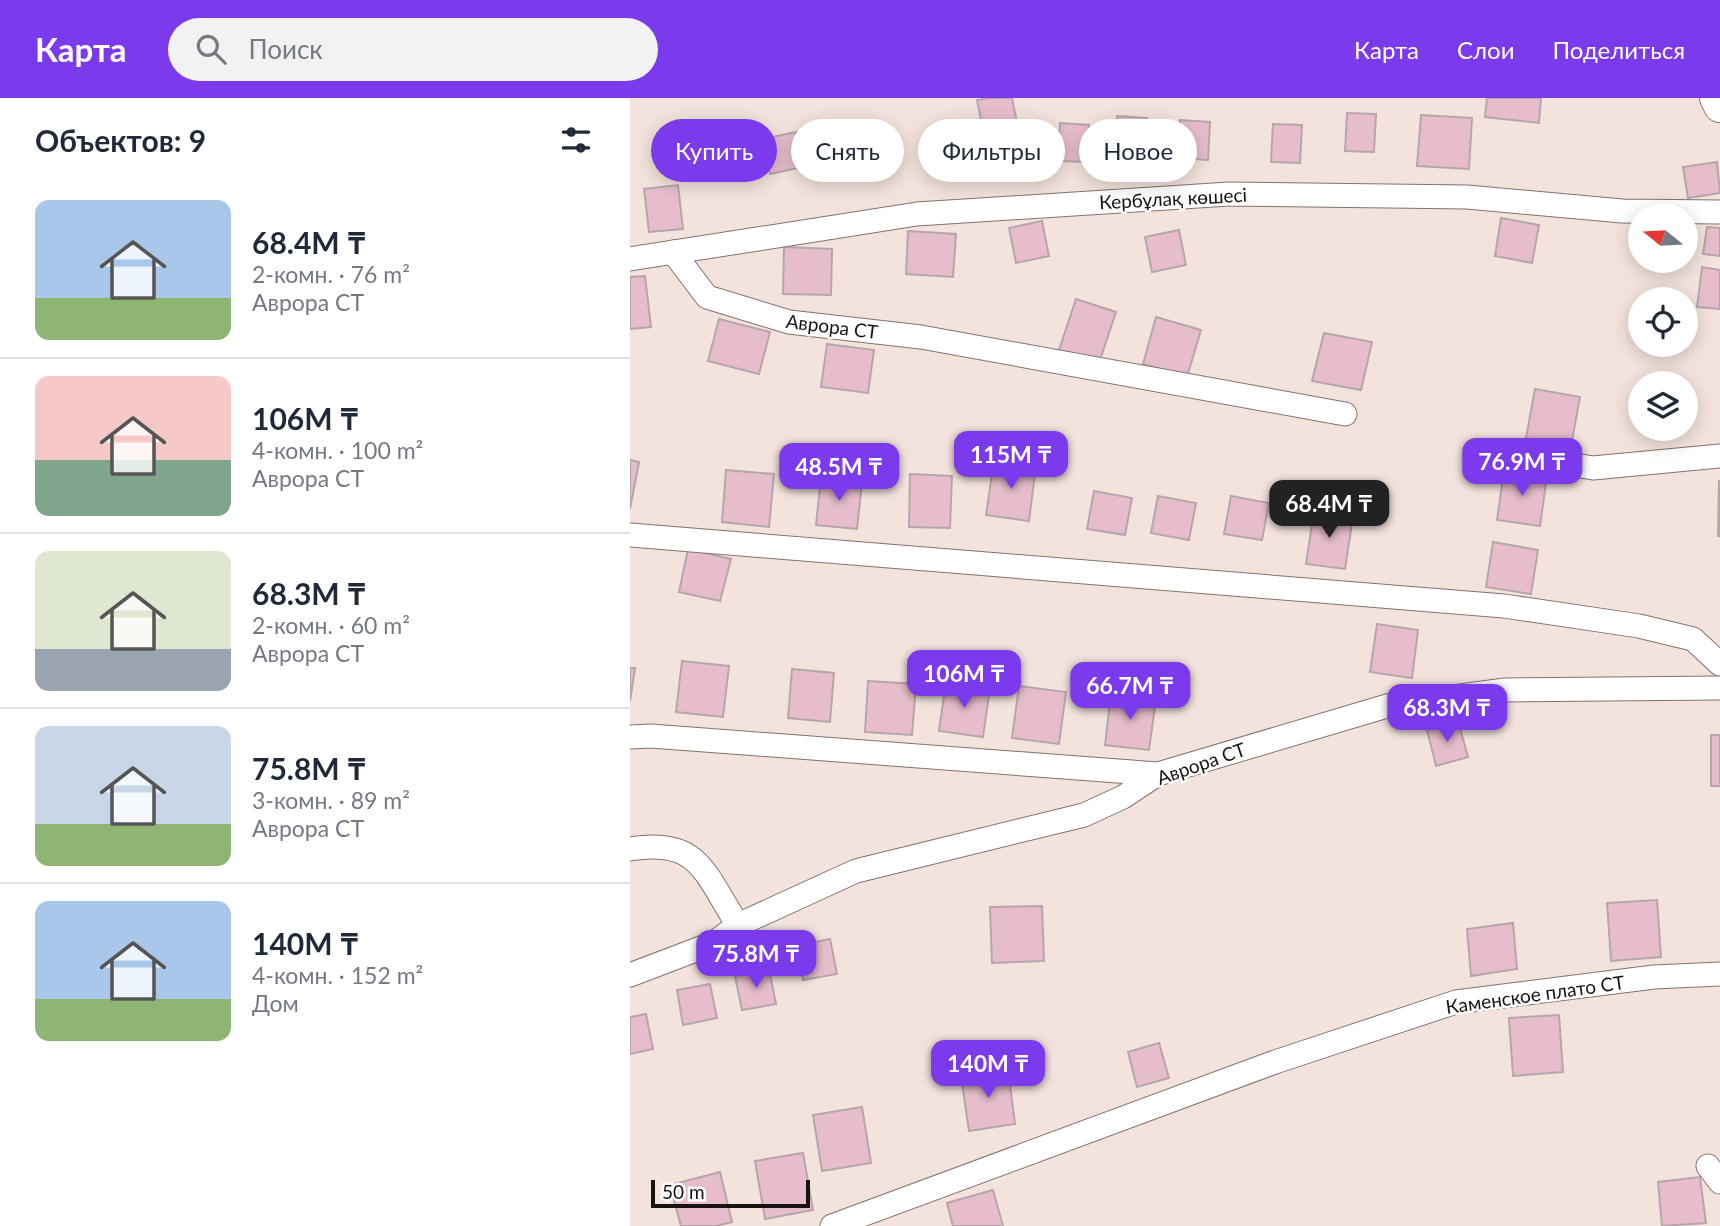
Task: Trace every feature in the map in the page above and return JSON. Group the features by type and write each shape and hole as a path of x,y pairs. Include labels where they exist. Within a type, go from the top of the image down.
{"street":[{"path":"1716,98 1720,106"},
{"name":"Кербұлақ көшесі","path":"630,259 917,214 1229,194 1467,197 1622,211 1720,212"},
{"name":"Аврора СТ","path":"673,252 707,297 789,322 921,337 1345,414"},
{"path":"1497,452 1593,468 1720,456"},
{"path":"630,535 1504,606 1639,626 1693,639 1720,664"},
{"name":"Аврора СТ","path":"630,975 714,943 738,925 856,871 1084,815 1124,797 1158,774 1387,706 1505,690 1720,688"},
{"path":"630,737 651,736 1158,774"},
{"path":"630,849 659,845 692,856 738,925"},
{"name":"Каменское плато СТ","path":"832,1226 1275,1062 1456,1002 1654,977 1720,974"}],"building":[{"path":"1012,98 1016,119 981,119 977,100"},
{"path":"1487,98 1541,98 1539,123 1485,117"},
{"path":"1347,113 1376,114 1374,152 1345,151"},
{"path":"1421,115 1472,118 1469,169 1417,166"},
{"path":"1117,116 1147,118 1147,119 1117,119"},
{"path":"1197,121 1210,122 1208,160 1197,159"},
{"path":"1065,123 1079,124 1079,162 1065,161"},
{"path":"1273,124 1302,125 1300,163 1271,162"},
{"path":"791,133 791,170 777,173 777,136"},
{"path":"1717,162 1720,193 1688,198 1683,167"},
{"path":"678,185 683,229 649,232 644,189"},
{"path":"1501,218 1539,225 1532,263 1495,256"},
{"path":"1042,221 1049,256 1016,263 1009,228"},
{"path":"1707,227 1720,228 1720,256 1703,254"},
{"path":"1179,230 1186,265 1152,272 1145,237"},
{"path":"908,231 956,234 953,277 906,274"},
{"path":"784,247 832,249 831,295 783,294"},
{"path":"1702,267 1720,270 1720,309 1698,307"},
{"path":"645,276 651,327 630,329 630,277"},
{"path":"1076,299 1116,312 1099,363 1059,350"},
{"path":"1156,317 1201,330 1187,377 1143,364"},
{"path":"719,319 770,332 759,374 708,361"},
{"path":"1324,333 1372,342 1361,390 1312,381"},
{"path":"827,344 874,350 868,393 821,387"},
{"path":"1535,389 1580,397 1571,446 1526,438"},
{"path":"630,460 639,462 630,509"},
{"path":"994,460 1036,466 1029,521 986,515"},
{"path":"726,470 774,474 769,527 722,522"},
{"path":"1504,470 1547,476 1540,526 1497,520"},
{"path":"910,474 952,476 950,528 909,527"},
{"path":"821,477 862,482 857,529 816,525"},
{"path":"1719,481 1720,536 1718,536"},
{"path":"1094,491 1132,498 1125,535 1087,529"},
{"path":"1158,496 1196,503 1189,540 1151,533"},
{"path":"1231,496 1269,503 1262,540 1224,534"},
{"path":"1314,511 1353,517 1345,569 1306,564"},
{"path":"1493,542 1538,550 1531,594 1486,587"},
{"path":"688,549 731,559 720,601 679,592"},
{"path":"1377,624 1418,630 1412,678 1370,672"},
{"path":"682,661 729,666 723,717 676,712"},
{"path":"630,668 635,668 630,701"},
{"path":"792,669 834,673 830,722 788,718"},
{"path":"868,681 916,684 912,735 865,732"},
{"path":"946,682 990,688 983,737 939,731"},
{"path":"1019,686 1066,692 1059,744 1012,738"},
{"path":"1111,693 1156,699 1149,750 1105,745"},
{"path":"1458,721 1468,757 1436,766 1427,730"},
{"path":"1711,735 1720,735 1720,786 1711,786"},
{"path":"1657,900 1661,957 1611,961 1607,903"},
{"path":"1042,906 1044,961 992,963 990,907"},
{"path":"1513,923 1517,969 1471,976 1467,929"},
{"path":"830,939 837,974 803,980 796,946"},
{"path":"769,969 776,1004 742,1010 735,976"},
{"path":"710,984 717,1018 683,1025 677,990"},
{"path":"646,1014 653,1049 630,1054 630,1017"},
{"path":"1559,1015 1563,1072 1513,1076 1509,1018"},
{"path":"1159,1043 1169,1078 1137,1087 1128,1052"},
{"path":"1008,1070 1015,1124 969,1131 961,1076"},
{"path":"862,1107 871,1163 822,1171 813,1115"},
{"path":"803,1153 813,1210 765,1219 755,1161"},
{"path":"720,1172 732,1222 716,1226 681,1226 670,1185"},
{"path":"1700,1177 1706,1223 1662,1226 1658,1182"},
{"path":"993,1190 1003,1226 953,1226 947,1203"}]}
